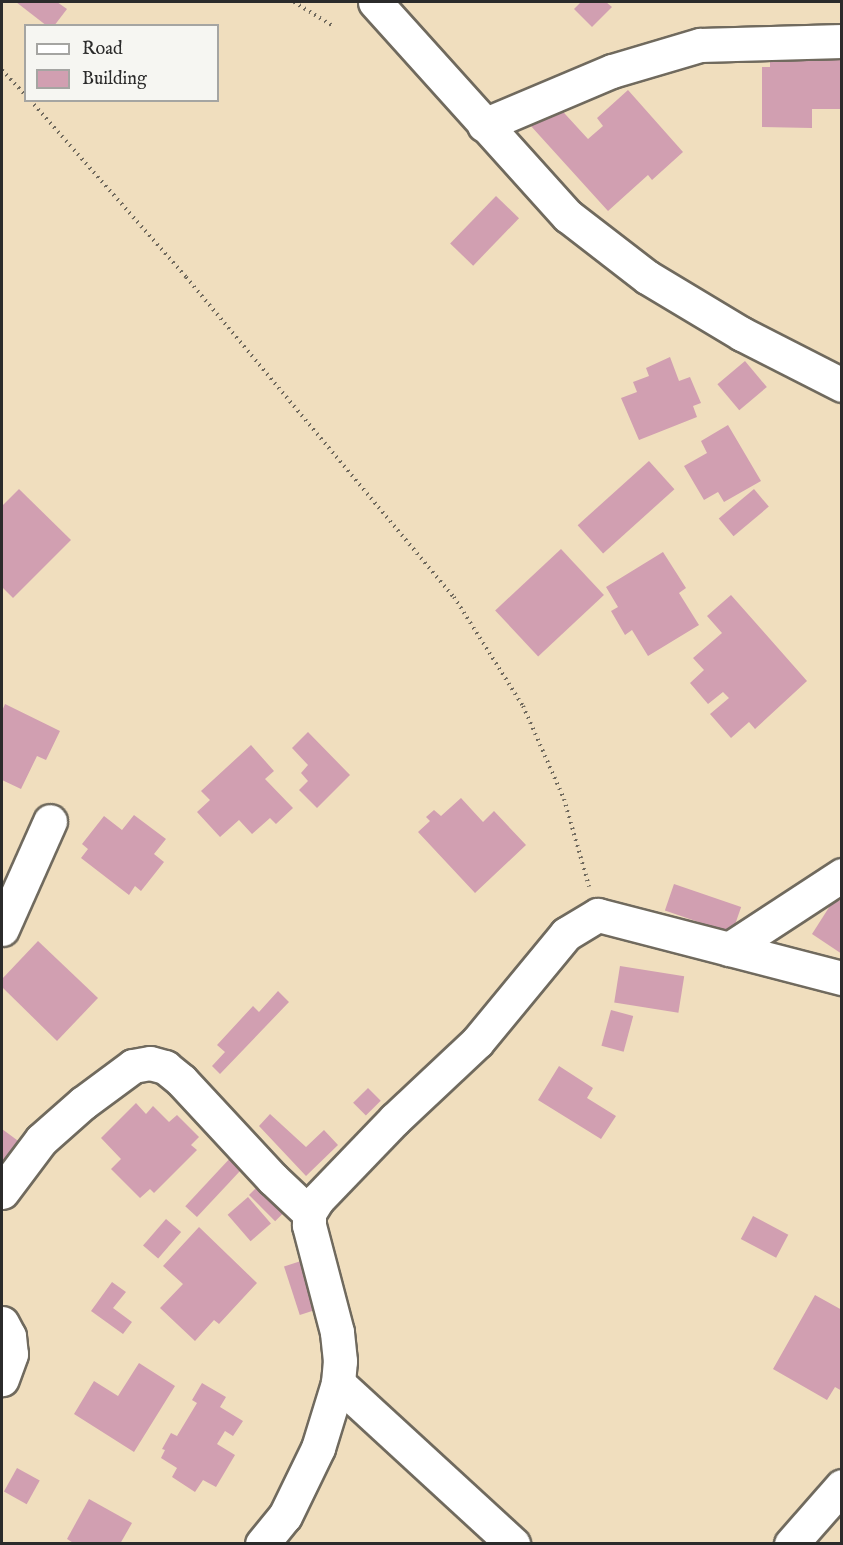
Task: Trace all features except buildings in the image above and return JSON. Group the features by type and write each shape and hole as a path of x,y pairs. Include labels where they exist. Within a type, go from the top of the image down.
{"street":[{"path":"375,2 568,216 647,277 742,334 842,385"},
{"path":"484,125 612,71 700,45 842,41"},
{"path":"2,929 50,821"},
{"path":"729,949 842,875"},
{"path":"262,1544 285,1516 318,1448 338,1383 340,1361 337,1332 309,1225 309,1213 317,1200 395,1119 477,1042 566,934 598,915 842,978"},
{"path":"2,1192 41,1140 82,1103 133,1066 150,1063 165,1067 181,1080 309,1213"},
{"path":"2,1323 9,1336 11,1354 2,1378"},
{"path":"338,1383 513,1544"},
{"path":"790,1544 842,1486"}],"path":[{"path":"294,2 333,26"},
{"path":"2,70 24,94"},
{"path":"32,102 186,277 454,597 527,716 564,799 598,915"}]}
